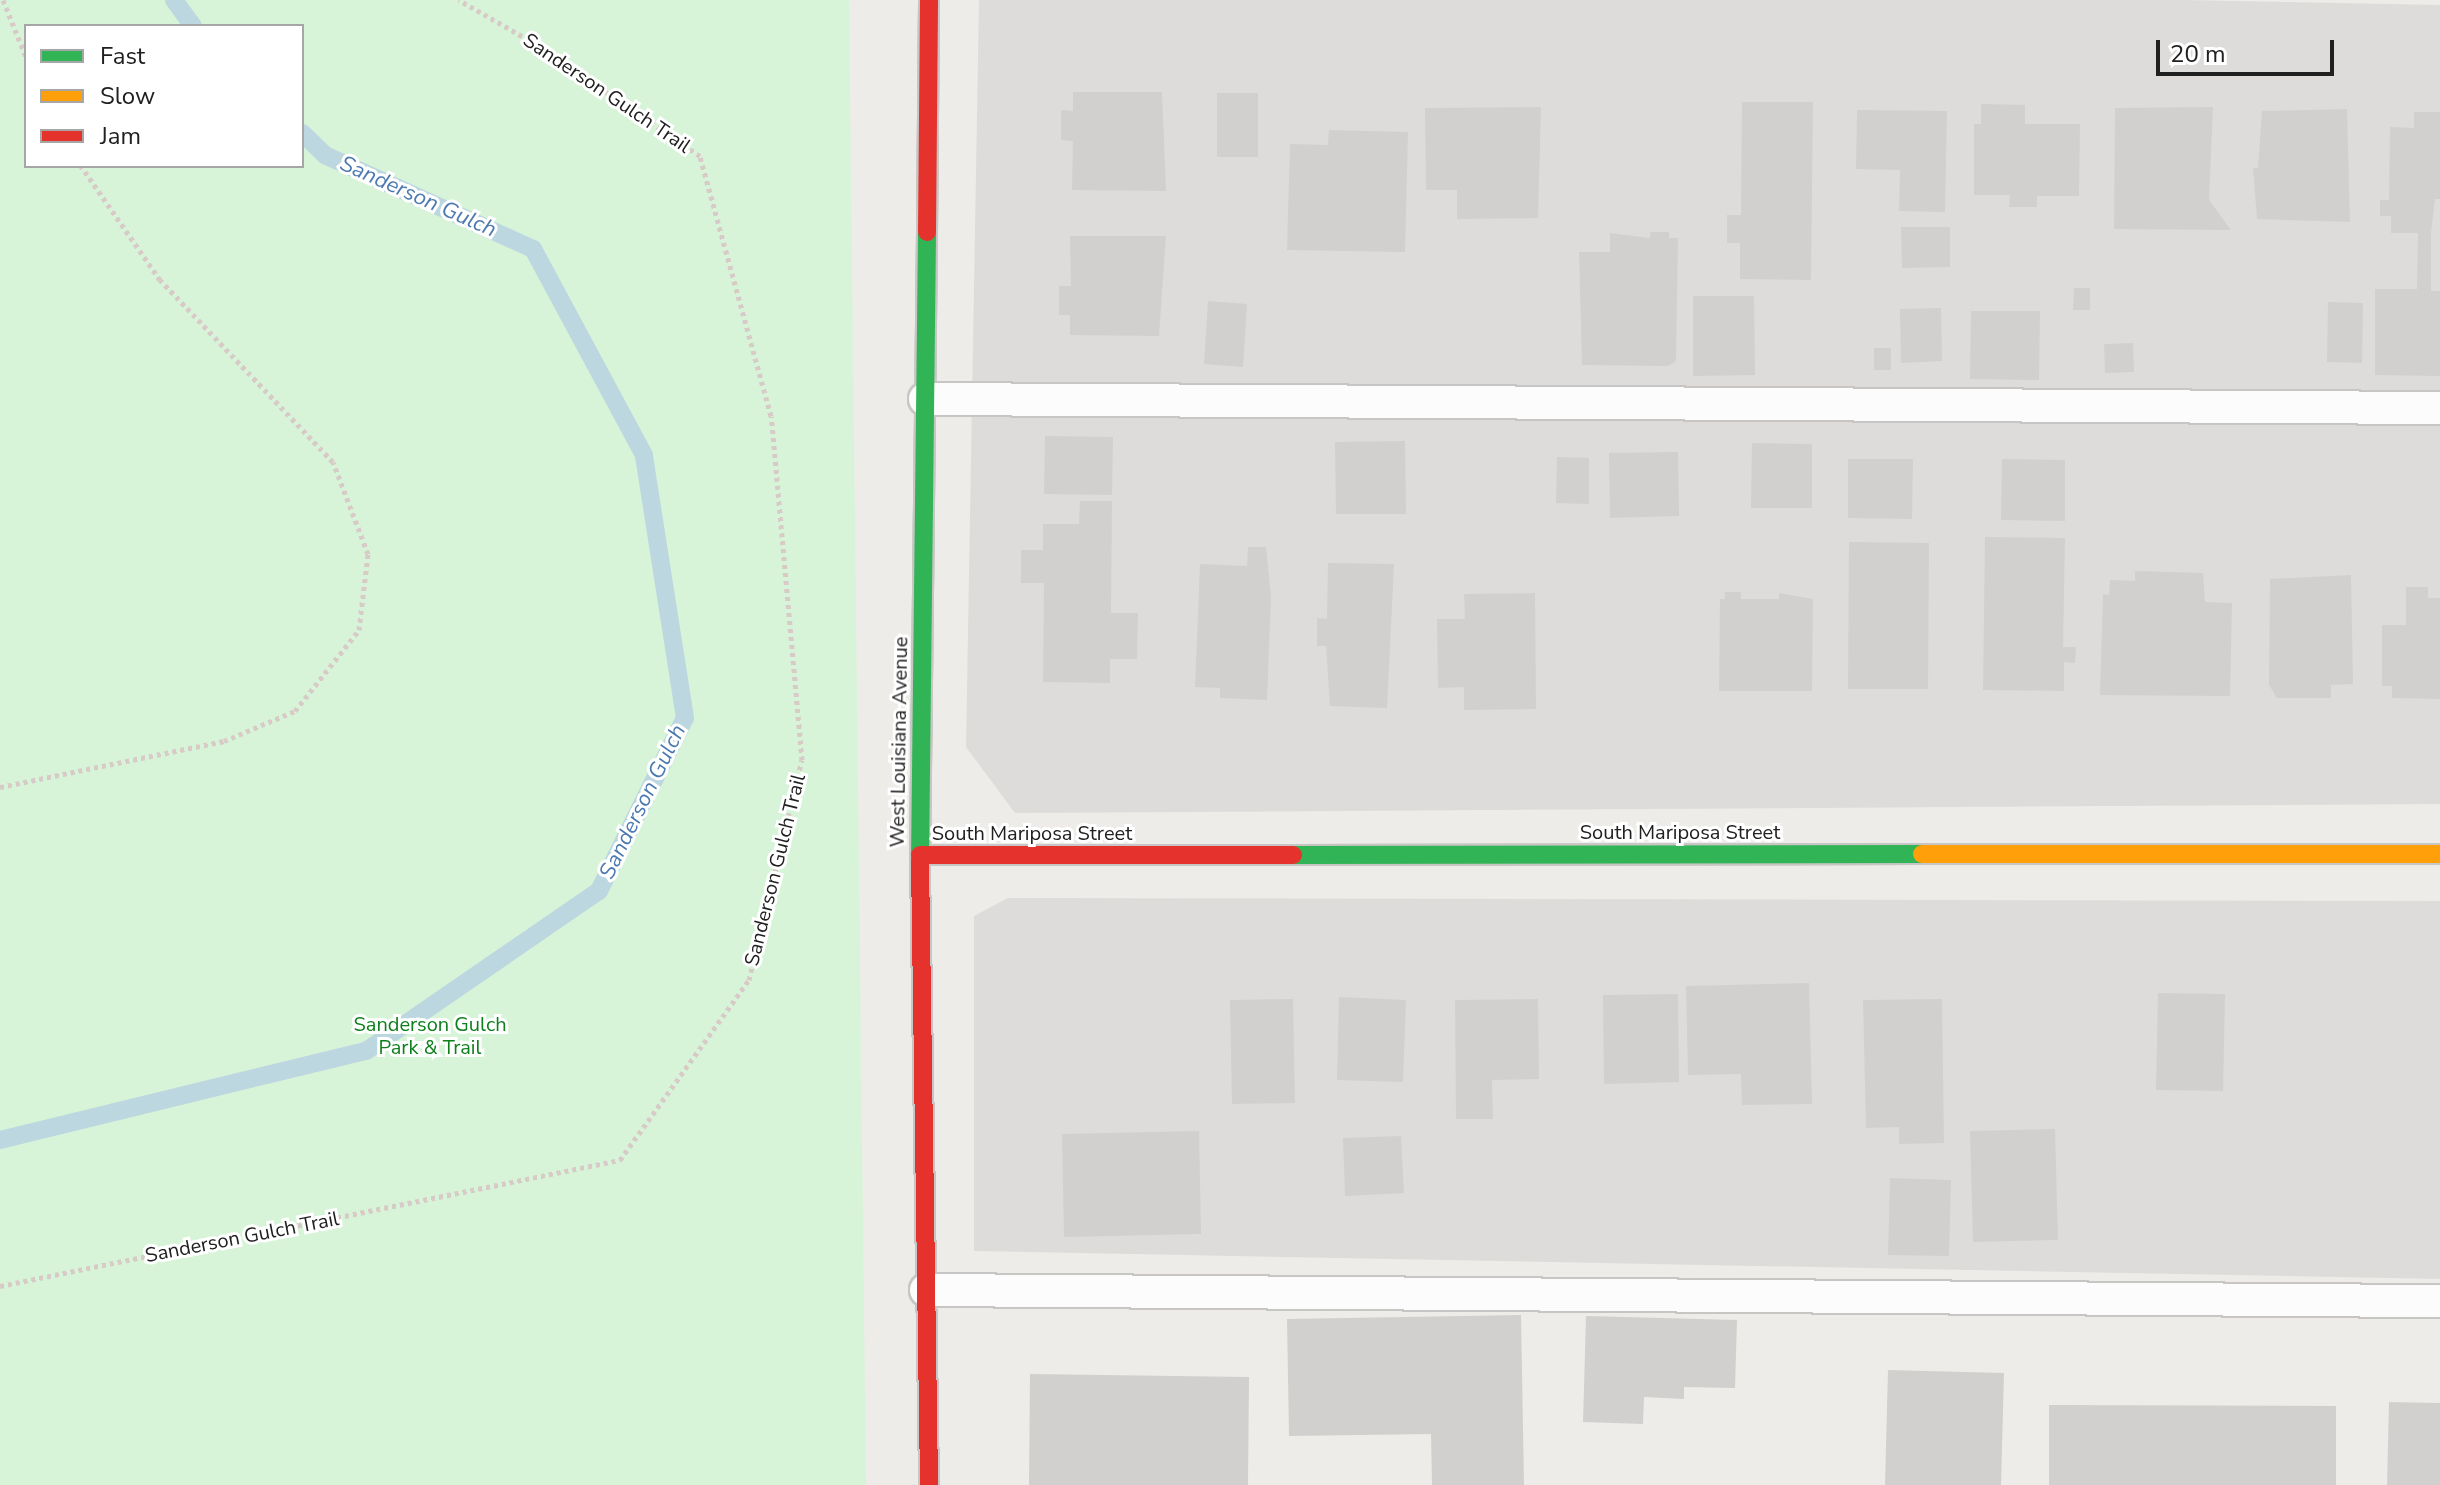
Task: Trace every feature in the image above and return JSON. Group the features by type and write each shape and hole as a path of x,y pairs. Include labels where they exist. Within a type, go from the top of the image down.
{"street":[{"name":"West Louisiana Avenue","path":"929,0 920,855 929,1485"},
{"name":"South Mariposa Street","path":"920,855 2440,854"}],"lane":[{"path":"925,399 2440,408"},
{"path":"926,1290 2440,1301"}],"path":[{"path":"3,0 24,52"},
{"name":"Sanderson Gulch Trail","path":"0,1286 620,1160 749,980 802,760 771,416 700,156 529,40 459,0"},
{"path":"0,787 224,741 295,711 359,630 368,554 333,462 160,280 82,168"}],"shaded area":[{"path":"979,0 2183,0 2440,5 2440,804 1015,813 966,747"},
{"path":"1008,898 2440,901 2440,1279 974,1251 974,916"}],"green space":[{"name":"Sanderson Gulch Park & Trail","path":"0,0 849,0 866,1485 0,1485"}],"building":[{"path":"1073,92 1162,92 1166,191 1072,190 1073,141 1061,140 1061,110 1073,111"},
{"path":"1217,93 1258,93 1258,157 1217,157"},
{"path":"1742,102 1813,102 1811,280 1740,279 1740,243 1727,243 1727,215 1741,215"},
{"path":"1981,104 2025,105 2025,124 2080,124 2079,196 2037,196 2037,207 2009,207 2010,195 1974,195 1974,124 1981,124"},
{"path":"1541,107 1538,218 1457,219 1457,190 1426,190 1425,108"},
{"path":"2213,107 2209,200 2231,230 2114,229 2115,108"},
{"path":"2347,109 2350,222 2257,219 2253,168 2258,168 2262,111"},
{"path":"1857,110 1947,111 1945,212 1899,211 1900,170 1856,169"},
{"path":"2414,112 2440,112 2440,199 2435,199 2431,233 2431,291 2440,291 2440,376 2375,375 2375,289 2417,289 2418,233 2391,233 2391,216 2380,216 2380,200 2389,200 2390,127 2414,128"},
{"path":"1329,130 1408,132 1405,252 1287,250 1290,144 1328,145"},
{"path":"1901,227 1950,227 1950,267 1902,268"},
{"path":"1650,232 1669,232 1669,238 1678,238 1676,361 1668,366 1582,365 1579,252 1610,252 1610,233 1650,238"},
{"path":"1070,236 1166,236 1159,336 1070,335 1070,315 1059,315 1059,286 1071,286"},
{"path":"2074,288 2090,288 2090,310 2073,310"},
{"path":"1693,296 1754,296 1755,375 1693,376"},
{"path":"1208,301 1247,304 1243,367 1204,364"},
{"path":"2328,302 2363,303 2362,363 2327,362"},
{"path":"1941,308 1942,361 1901,363 1900,309"},
{"path":"1971,311 2040,311 2039,380 1970,379"},
{"path":"2133,343 2134,372 2105,373 2104,344"},
{"path":"1874,348 1891,348 1891,370 1874,370"},
{"path":"1045,436 1113,437 1112,495 1044,494"},
{"path":"1405,441 1406,514 1336,514 1335,442"},
{"path":"1752,443 1812,444 1812,508 1751,508"},
{"path":"1678,452 1679,516 1610,518 1609,453"},
{"path":"1557,457 1589,458 1589,504 1556,503"},
{"path":"1848,459 1913,459 1912,519 1848,518"},
{"path":"2002,459 2065,460 2065,521 2001,520"},
{"path":"1080,501 1112,501 1111,613 1138,613 1137,659 1110,659 1110,683 1043,682 1044,583 1021,583 1021,550 1043,550 1043,524 1079,524"},
{"path":"1985,537 2065,538 2063,647 2076,647 2075,663 2064,662 2064,691 1983,690"},
{"path":"1849,542 1929,543 1928,689 1848,689"},
{"path":"1248,547 1266,547 1271,597 1267,700 1220,698 1220,688 1195,687 1200,564 1247,566"},
{"path":"1328,563 1394,564 1387,708 1330,706 1326,646 1317,646 1317,618 1327,619"},
{"path":"2135,571 2203,573 2205,602 2232,603 2230,696 2100,695 2103,594 2109,595 2110,580 2135,581"},
{"path":"2351,575 2353,684 2331,685 2331,698 2277,698 2269,685 2270,579"},
{"path":"2406,587 2428,587 2428,598 2440,598 2440,699 2392,698 2392,686 2382,686 2382,625 2406,625"},
{"path":"1725,592 1741,592 1741,599 1779,599 1779,593 1813,599 1812,691 1719,691 1720,599 1725,599"},
{"path":"1535,593 1536,709 1464,710 1464,687 1438,688 1437,619 1465,619 1464,594"},
{"path":"1809,983 1812,1104 1742,1105 1741,1074 1688,1075 1686,986"},
{"path":"2158,993 2225,994 2223,1091 2156,1090"},
{"path":"1678,994 1679,1082 1604,1084 1603,995"},
{"path":"1339,997 1406,1000 1403,1082 1337,1080"},
{"path":"1293,999 1295,1103 1232,1104 1230,1000"},
{"path":"1538,999 1539,1079 1492,1080 1493,1119 1456,1119 1455,1000"},
{"path":"1942,999 1944,1143 1899,1144 1899,1127 1866,1128 1863,1000"},
{"path":"2055,1129 2058,1240 1973,1242 1970,1131"},
{"path":"1199,1131 1201,1234 1064,1237 1062,1134"},
{"path":"1401,1136 1404,1193 1345,1196 1343,1138"},
{"path":"1890,1178 1951,1180 1949,1256 1888,1255"},
{"path":"1521,1315 1524,1485 1432,1485 1431,1434 1289,1436 1287,1319"},
{"path":"1586,1316 1737,1320 1735,1388 1684,1387 1684,1399 1644,1397 1643,1424 1583,1422"},
{"path":"1888,1370 2004,1373 2001,1485 1885,1485"},
{"path":"1030,1374 1249,1377 1248,1485 1029,1485"},
{"path":"2389,1402 2440,1403 2440,1485 2387,1485"},
{"path":"2049,1405 2336,1406 2336,1485 2049,1485"}],"waterway":[{"name":"Sanderson Gulch","path":"174,0 192,24"},
{"name":"Sanderson Gulch","path":"0,1140 366,1051 599,891 685,718 644,455 533,249 325,155 304,135"}],"traffic: fast":[{"path":"920,861 927,232"},
{"path":"1293,855 1922,854"}],"traffic: slow":[{"path":"1922,854 2440,854"}],"traffic: jam":[{"path":"927,232 929,0"},
{"path":"920,855 1293,855"},
{"path":"920,861 929,1485"}]}
